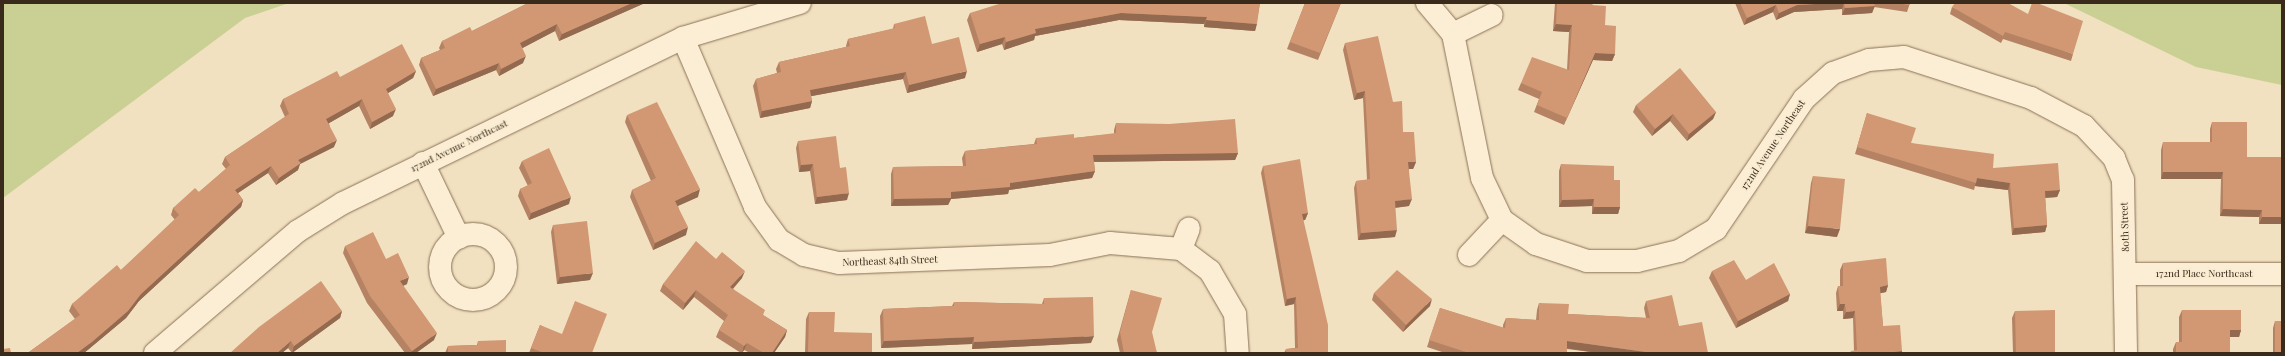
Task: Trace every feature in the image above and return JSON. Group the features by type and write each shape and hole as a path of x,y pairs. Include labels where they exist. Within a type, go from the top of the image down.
{"street":[{"name":"172nd Avenue Northeast","path":"155,353 298,232 343,203 683,38 800,3"},
{"name":"172nd Avenue Northeast","path":"1427,3 1453,34 1482,178 1502,220 1536,244 1587,261 1637,261 1679,251 1716,229 1804,98 1827,78 1869,60 1904,57 2031,98 2084,126 2114,158 2123,180"},
{"path":"1453,34 1492,15"},
{"name":"Northeast 84th Street","path":"683,38 755,207 779,240 804,255 839,263 1050,255 1110,243 1181,249"},
{"path":"423,163 459,238"},
{"name":"80th Street","path":"2123,180 2126,274 2126,353"},
{"path":"1469,255 1502,220"},
{"path":"1190,228 1181,249 1210,271 1235,314 1238,353"},
{"name":"172nd Place Northeast","path":"2126,274 2282,274"}],"green space":[{"path":"3,3 289,3 245,18 3,198"},
{"path":"2064,3 2282,3 2282,85 2196,67"}],"building":[{"path":"528,3 632,3 562,34 557,24 520,43 526,56 501,69 499,63 436,89 421,58 445,48 442,41 470,27 472,31"},
{"path":"1002,3 1260,3 1257,24 1206,20 1207,17 1121,13 1035,29 1036,33 1006,42 1005,37 980,44 970,13"},
{"path":"1305,3 1341,3 1320,53 1290,42"},
{"path":"1557,3 1593,3 1592,5 1606,6 1605,25 1616,26 1615,54 1595,53 1567,118 1537,105 1542,92 1521,83 1532,57 1569,70 1572,25 1556,24"},
{"path":"1740,3 1833,3 1797,5 1779,13 1776,5 1747,18"},
{"path":"1844,3 1874,3 1875,6 1845,8"},
{"path":"1895,3 1910,3 1910,5"},
{"path":"1955,3 2008,3 2028,14 2032,3 2037,3 2083,21 2073,54 2005,32 2003,36 1952,7"},
{"path":"925,16 932,44 959,37 967,71 909,85 906,72 810,90 812,101 762,111 756,79 781,72 779,62 850,46 848,39 895,28 894,24"},
{"path":"1378,36 1393,102 1402,101 1403,132 1414,132 1416,162 1408,162 1412,199 1395,201 1397,230 1361,233 1356,181 1370,179 1365,91 1357,93 1345,43"},
{"path":"402,44 416,71 386,89 396,109 372,122 362,99 326,119 337,140 298,160 301,163 279,178 271,166 235,190 243,200 141,294 128,311 92,342 77,353 29,352 80,315 72,304 117,265 121,270 179,215 173,208 195,188 199,192 230,165 225,157 289,114 283,99 337,71 340,77"},
{"path":"1680,68 1716,112 1689,134 1673,114 1655,129 1636,105"},
{"path":"657,102 700,189 675,201 688,227 655,243 632,190 656,178 627,115"},
{"path":"1867,113 1916,128 1911,143 1994,154 1993,168 2058,163 2060,190 2045,191 2047,225 2014,228 2010,183 1977,178 1976,183 1857,147"},
{"path":"1235,119 1238,153 1093,155 1095,171 1010,183 1010,187 951,192 951,198 894,199 893,167 966,166 965,151 1037,144 1036,138 1074,134 1074,138 1116,133 1116,123 1169,124"},
{"path":"2212,122 2247,122 2247,157 2282,157 2282,217 2262,217 2262,210 2223,209 2223,172 2163,172 2163,142 2212,142"},
{"path":"836,136 840,168 846,167 849,193 817,197 813,164 801,165 798,141"},
{"path":"549,148 571,197 531,213 520,189 532,183 522,161"},
{"path":"1300,159 1308,213 1302,214 1328,325 1328,353 1286,353 1286,349 1298,348 1296,297 1287,299 1263,166"},
{"path":"1561,164 1614,166 1614,180 1620,180 1620,207 1594,207 1594,199 1562,200"},
{"path":"1813,176 1845,179 1840,229 1808,226"},
{"path":"587,221 593,273 560,277 553,225"},
{"path":"373,232 386,259 398,253 409,277 400,281 437,333 412,351 370,296 345,246"},
{"path":"696,241 716,259 722,252 745,271 730,287 765,310 763,315 787,330 772,353 764,353 747,343 744,346 719,330 728,315 696,290 685,303 663,284"},
{"path":"1886,258 1888,285 1880,287 1883,326 1900,325 1902,351 1894,353 1851,353 1851,351 1857,350 1855,311 1846,312 1845,304 1840,304 1838,286 1843,286 1843,263"},
{"path":"1734,260 1746,280 1774,263 1790,294 1738,321 1712,271"},
{"path":"1397,270 1432,299 1406,325 1374,293"},
{"path":"321,281 342,311 294,346 291,341 277,353 230,353 259,327"},
{"path":"1131,290 1162,298 1152,332 1157,353 1124,353 1120,332"},
{"path":"1672,295 1679,326 1702,322 1708,353 1653,353 1567,341 1567,353 1469,353 1429,340 1440,308 1505,328 1506,318 1539,320 1539,303 1569,304 1568,314 1650,318 1646,301"},
{"path":"1093,297 1094,336 974,342 974,337 884,341 883,309 954,306 954,302 1044,304 1044,298"},
{"path":"575,301 607,314 592,353 544,353 531,348 540,325 562,334"},
{"path":"2055,310 2055,353 2016,353 2015,311"},
{"path":"2182,310 2241,310 2241,330 2230,330 2230,353 2176,353 2176,342 2182,342"},
{"path":"809,312 835,312 834,332 872,333 872,353 808,353"},
{"path":"2275,321 2282,321 2282,353 2275,353"},
{"path":"506,340 506,353 448,353 448,346 478,345 478,341"},
{"path":"10,348 11,353 3,353 3,349"}]}
